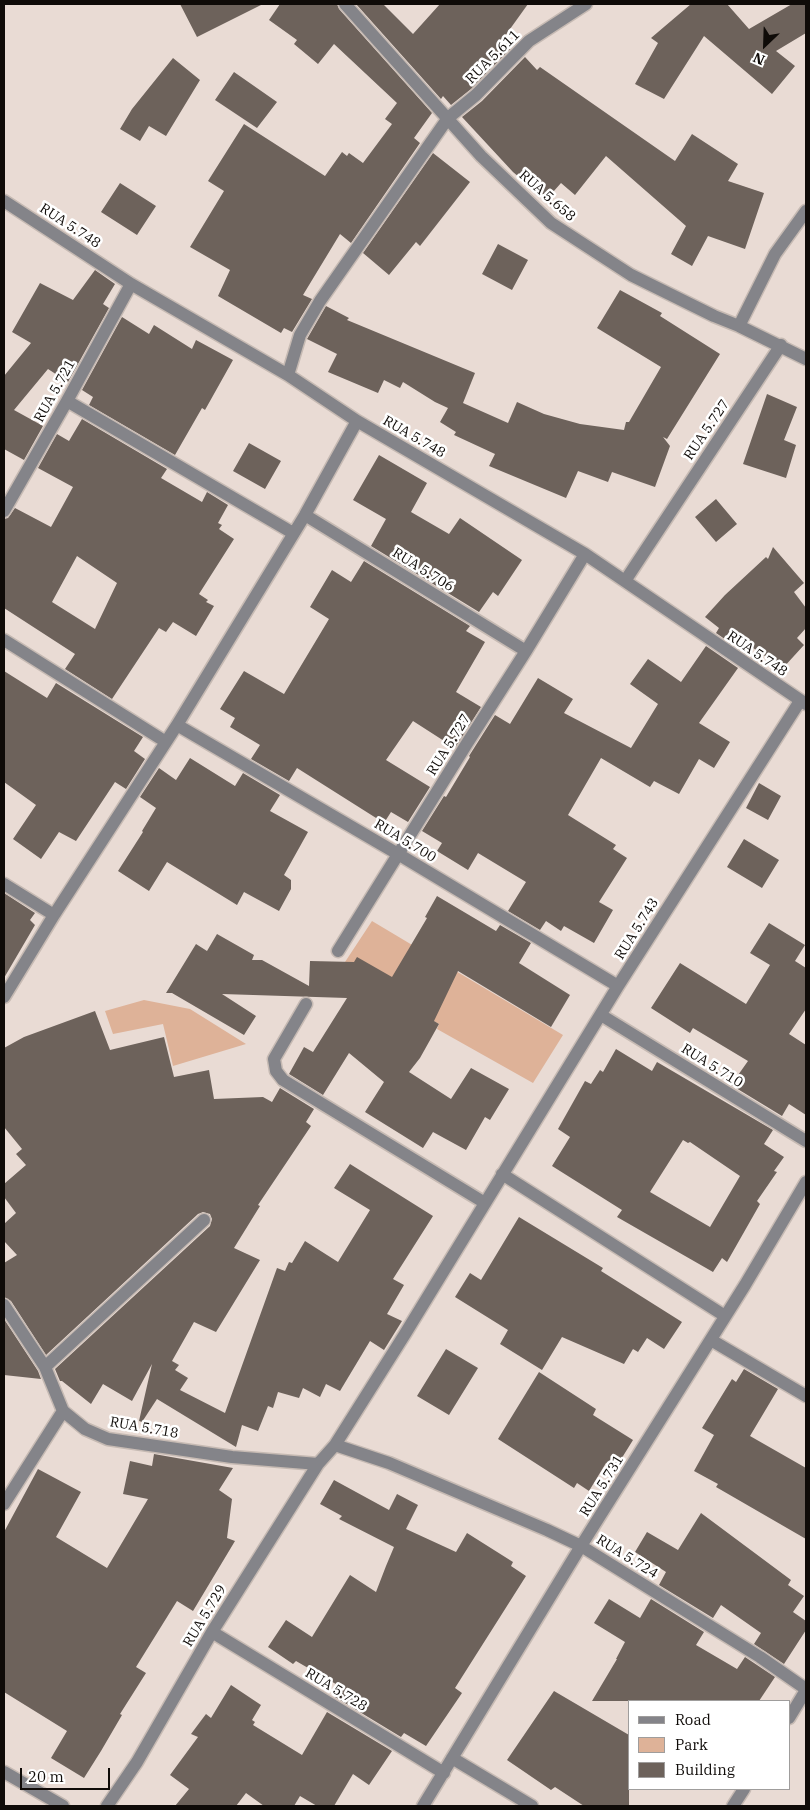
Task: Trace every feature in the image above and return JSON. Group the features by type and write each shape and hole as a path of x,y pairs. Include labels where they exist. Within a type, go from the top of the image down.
{"street":[{"name":"RUA 5.658","path":"344,4 481,156 551,223 631,275 806,359"},
{"name":"RUA 5.611","path":"288,375 300,335 320,301 448,118 476,95 529,41 586,4"},
{"name":"RUA 5.748","path":"4,201 130,284 288,375 357,421 585,554 803,702"},
{"path":"739,326 775,254 806,211"},
{"name":"RUA 5.721","path":"4,511 67,401 130,284"},
{"name":"RUA 5.727","path":"625,581 782,346"},
{"path":"67,401 293,533"},
{"path":"4,998 54,915 166,742 305,514 357,421"},
{"name":"RUA 5.706","path":"305,514 526,651"},
{"name":"RUA 5.727","path":"338,952 585,554"},
{"path":"4,640 166,742"},
{"name":"RUA 5.743","path":"485,1203 618,986 803,702"},
{"name":"RUA 5.700","path":"176,725 398,854 618,986"},
{"path":"4,884 54,915"},
{"path":"306,1004 274,1059 276,1071 283,1080 485,1203"},
{"name":"RUA 5.710","path":"601,1015 806,1141"},
{"path":"502,1174 725,1316"},
{"name":"RUA 5.731","path":"423,1806 581,1546 711,1340 806,1182"},
{"name":"RUA 5.729","path":"107,1806 137,1762 212,1632 318,1464 335,1444 405,1334 485,1203"},
{"path":"45,1367 204,1220"},
{"name":"RUA 5.718","path":"4,1305 45,1367 63,1411 85,1429 108,1439 232,1457 318,1464"},
{"path":"711,1340 806,1396"},
{"path":"4,1504 63,1411"},
{"name":"RUA 5.724","path":"335,1444 389,1463 581,1546 760,1657 806,1690"},
{"name":"RUA 5.728","path":"212,1632 444,1773"},
{"path":"790,1716 806,1690"},
{"path":"452,1758 532,1806"},
{"path":"4,1772 63,1806"},
{"path":"733,1806 743,1790"}],"green space":[{"path":"372,921 563,1035 533,1083 437,1029 439,1024 404,1004 345,962"},
{"path":"144,1000 190,1009 246,1044 173,1066 163,1024 113,1034 105,1011"}],"building":[{"path":"180,4 263,4 197,37"},
{"path":"280,4 337,4 339,9 432,113 414,138 420,143 351,243 340,234 303,295 312,299 292,332 284,328 281,333 218,296 230,270 190,247 224,191 208,181 244,124 325,176 342,152 347,156 349,153 363,163 392,124 385,119 397,103 334,44 318,64 294,44 297,40 269,20"},
{"path":"356,4 383,4 413,34 440,4 528,4 505,36 514,45 471,89 451,105 443,96 441,99"},
{"path":"691,4 727,4 749,29 792,4 806,4 806,33 776,51 795,66 772,94 704,36 664,99 635,84 658,43 651,38"},
{"path":"525,57 537,70 540,67 675,161 692,134 738,164 728,181 764,193 745,249 708,236 692,266 671,254 686,226 606,156 575,195 561,183 546,200 513,172 462,117 482,101"},
{"path":"173,58 200,80 166,136 149,126 140,141 120,129 132,109"},
{"path":"234,72 277,102 257,128 215,100"},
{"path":"433,153 470,182 420,246 416,242 389,275 363,253"},
{"path":"120,183 156,206 137,235 101,212"},
{"path":"498,244 528,260 512,290 482,274"},
{"path":"95,270 115,284 103,304 109,308 68,382 48,369 14,410 43,426 24,460 4,449 4,376 31,343 12,332 40,283 73,300"},
{"path":"620,290 662,313 660,316 720,354 667,439 663,437 670,446 655,487 612,472 608,482 578,471 566,498 489,466 495,454 454,435 456,432 440,422 448,408 403,382 400,388 384,380 378,393 328,372 337,354 307,339 326,306 349,318 347,320 475,373 463,403 508,423 517,402 544,414 580,424 624,430 626,422 629,422 661,367 597,328"},
{"path":"122,317 149,334 154,325 192,349 196,340 233,360 205,410 202,408 175,455 89,405 93,397 82,390"},
{"path":"767,394 797,407 784,440 796,445 786,478 743,464"},
{"path":"82,419 167,469 161,478 202,502 207,492 228,505 218,523 222,525 219,529 234,539 199,594 208,600 206,602 214,606 196,636 173,622 166,632 159,628 112,699 65,669 75,654 4,608 4,519 8,518 15,508 51,527 73,487 38,468 57,434 69,441","holes":["77,556 117,583 95,629 52,602"]},
{"path":"249,443 281,461 265,489 233,471"},
{"path":"379,455 427,483 411,512 449,534 460,518 522,560 498,596 493,592 479,612 371,546 386,519 353,500"},
{"path":"716,499 737,524 716,542 695,517"},
{"path":"773,547 804,583 794,592 806,608 806,628 797,638 804,645 783,668 753,648 748,655 716,633 719,628 705,617 725,595 766,557 768,559"},
{"path":"364,561 470,626 466,631 485,642 456,692 481,707 455,748 413,721 386,760 430,787 408,822 391,812 384,823 297,768 289,781 251,759 260,745 230,727 235,718 220,709 244,671 284,694 329,619 310,607 332,570 351,582"},
{"path":"706,646 738,668 699,723 730,742 714,768 699,759 679,794 654,781 650,787 601,758 568,815 616,845 613,849 627,858 599,902 613,910 594,943 564,926 561,931 546,921 540,930 508,911 526,882 478,853 468,870 437,851 442,843 422,831 444,796 446,797 495,715 510,724 538,678 573,699 564,713 631,748 658,704 630,684 648,659 681,682"},
{"path":"4,671 47,698 56,683 143,737 134,751 145,759 126,789 115,782 76,841 59,832 41,859 13,839 36,805 4,782"},
{"path":"190,758 235,786 243,773 280,795 270,811 308,832 284,875 291,880 291,889 279,911 244,892 237,905 167,862 149,891 118,871 156,808 140,797 159,768 176,780"},
{"path":"759,783 781,796 768,820 746,808"},
{"path":"744,839 779,860 762,888 727,867"},
{"path":"4,893 35,913 30,920 35,925 4,978"},
{"path":"437,896 496,931 500,925 531,943 519,963 570,995 551,1027 458,971 434,1021 439,1024 420,1058 409,1072 451,1099 471,1068 509,1089 490,1120 485,1117 466,1150 433,1132 423,1148 365,1112 384,1082 349,1053 323,1095 289,1074 304,1047 313,1052 347,998 222,994 256,1016 244,1035 172,993 166,993 196,944 207,951 217,934 254,955 252,960 262,960 309,986 310,961 354,962 357,957 392,977 427,918 425,917"},
{"path":"769,923 805,945 795,961 806,968 806,1009 789,1034 806,1045 806,1115 789,1104 782,1116 731,1085 748,1061 693,1028 690,1033 651,1008 680,963 746,1004 770,965 750,953"},
{"path":"95,1011 110,1050 164,1037 174,1077 209,1070 214,1099 263,1097 272,1102 280,1088 314,1109 306,1122 311,1126 258,1205 260,1206 234,1248 260,1260 216,1332 194,1322 172,1361 179,1365 175,1370 188,1378 180,1390 225,1413 277,1268 285,1271 289,1262 292,1263 305,1241 338,1262 370,1210 334,1188 350,1164 433,1216 393,1279 404,1285 387,1314 402,1321 384,1350 370,1341 340,1391 326,1384 320,1397 303,1388 299,1398 278,1392 273,1408 268,1406 258,1431 242,1425 236,1447 157,1399 142,1422 139,1421 152,1364 132,1401 103,1384 91,1404 60,1381 55,1369 210,1226 212,1219 210,1214 203,1212 198,1214 46,1355 11,1301 4,1297 4,1263 17,1255 4,1241 4,1224 16,1213 4,1197 4,1184 26,1165 16,1154 22,1149 4,1127 4,1048 24,1037"},
{"path":"616,1049 652,1071 657,1062 773,1130 764,1144 784,1157 774,1171 777,1172 757,1201 760,1204 727,1262 722,1258 713,1272 617,1217 622,1210 552,1166 570,1137 558,1129 585,1081 591,1084 600,1070 603,1072","holes":["683,1140 688,1143 690,1142 740,1176 710,1227 650,1192"]},
{"path":"519,1217 603,1268 601,1271 682,1322 664,1349 647,1338 638,1352 633,1349 624,1364 562,1337 542,1370 500,1344 508,1330 455,1297 470,1273 481,1280"},
{"path":"4,1319 38,1371 41,1379 4,1375"},
{"path":"446,1349 478,1368 449,1415 417,1396"},
{"path":"744,1369 778,1389 750,1436 806,1468 806,1539 716,1487 718,1484 694,1471 714,1435 702,1428 732,1379 736,1382"},
{"path":"539,1372 596,1409 593,1415 633,1440 615,1469 606,1463 589,1491 577,1483 574,1488 498,1439"},
{"path":"154,1454 233,1468 219,1490 232,1499 227,1538 235,1541 193,1611 177,1601 136,1667 146,1673 120,1714 122,1715 84,1778 51,1758 67,1731 4,1692 4,1532 38,1469 81,1492 56,1537 107,1568 148,1499 123,1494 130,1461 152,1466"},
{"path":"334,1480 389,1510 397,1494 418,1505 406,1529 456,1552 467,1533 513,1562 511,1566 526,1576 455,1688 462,1693 426,1746 404,1733 401,1737 335,1697 341,1687 296,1661 293,1664 268,1647 286,1620 312,1637 350,1575 376,1592 394,1547 339,1519 342,1516 320,1504"},
{"path":"701,1513 791,1580 788,1585 804,1596 793,1612 806,1621 806,1630 784,1664 754,1644 761,1633 721,1605 713,1618 659,1585 666,1572 635,1552 647,1532 678,1550"},
{"path":"609,1599 640,1618 651,1599 704,1632 696,1645 737,1669 745,1657 775,1677 760,1700 592,1701 625,1642 594,1623"},
{"path":"231,1685 261,1705 252,1720 255,1722 253,1725 302,1755 327,1712 392,1751 369,1785 353,1774 334,1806 317,1806 300,1796 294,1806 264,1806 246,1793 236,1806 175,1806 189,1789 170,1775 198,1737 191,1734 206,1714 211,1718"},
{"path":"554,1691 628,1734 629,1806 584,1806 555,1787 551,1790 507,1760"}]}
